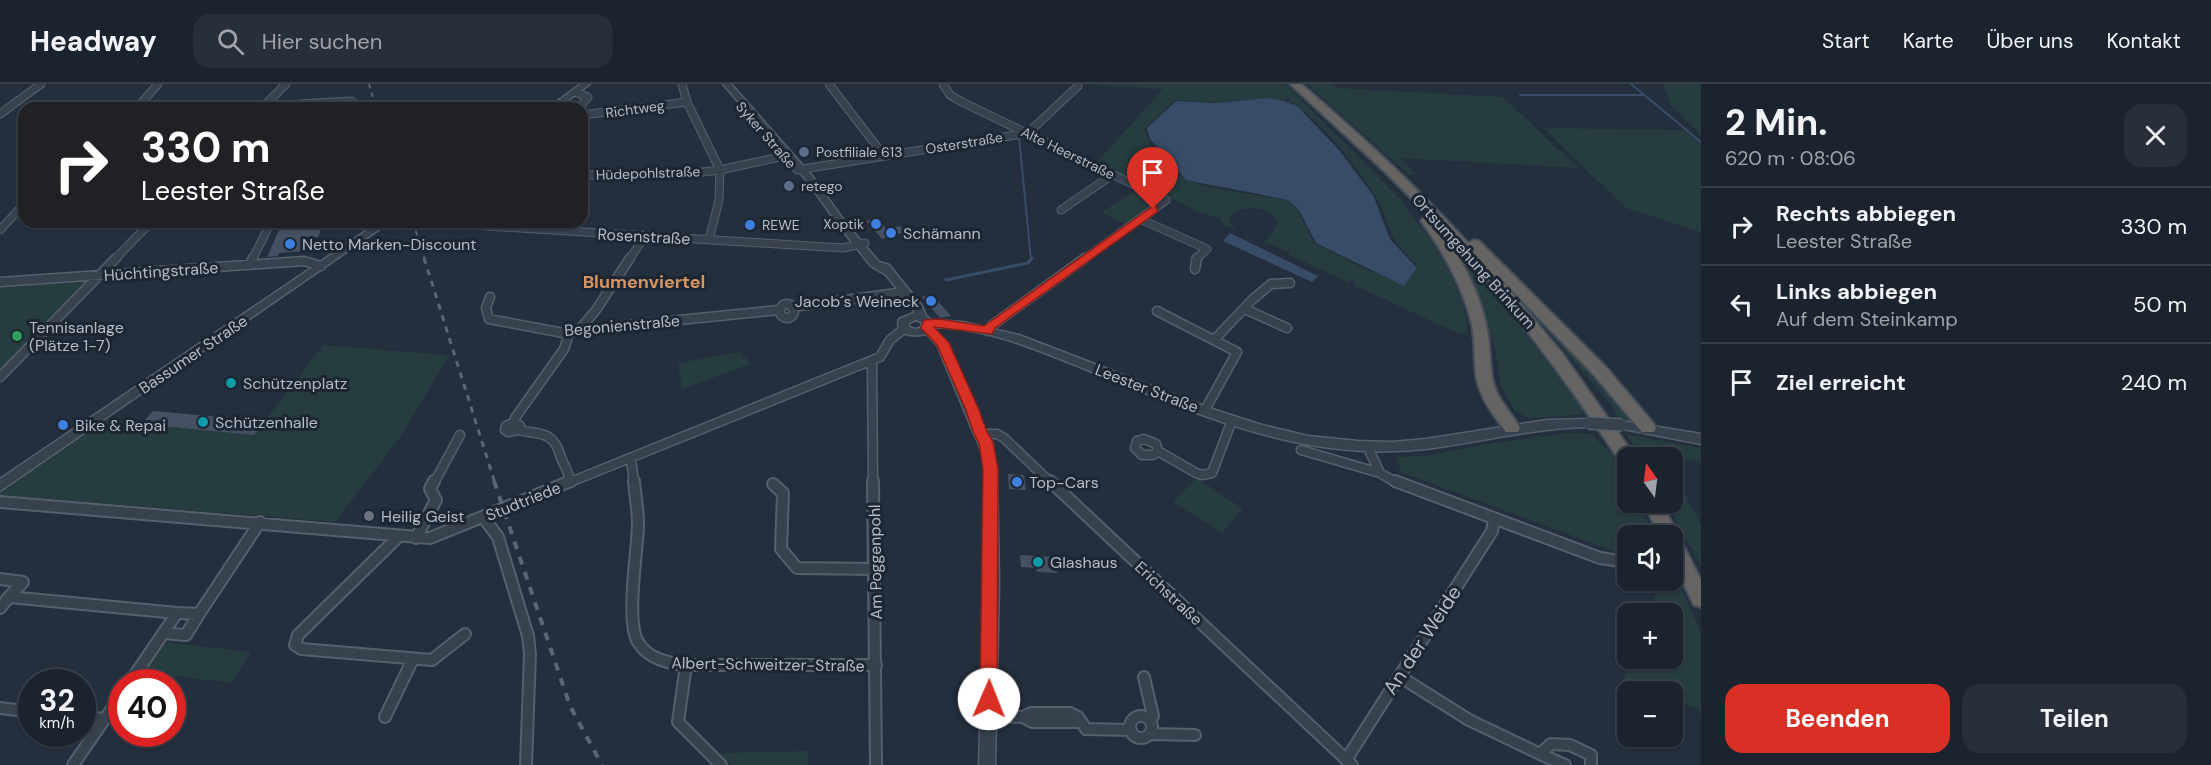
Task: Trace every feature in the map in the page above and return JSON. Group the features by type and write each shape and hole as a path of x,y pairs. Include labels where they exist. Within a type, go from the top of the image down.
{"highway":[{"name":"Ortsumgehung Brinkum","path":"1295,84 1401,181 1479,264 1547,345 1619,447"},
{"path":"1401,181 1424,196 1548,316 1599,370 1648,428"},
{"path":"1414,194 1419,209 1449,252 1462,278 1479,326 1489,394 1512,428"},
{"path":"1683,563 1701,599"}],"street":[{"path":"0,114 41,84"},
{"path":"142,102 158,84"},
{"path":"268,102 286,84"},
{"path":"561,102 586,84"},
{"path":"682,84 687,102 720,170 719,200 709,240"},
{"name":"Syker Straße","path":"722,84 784,156 799,170"},
{"name":"Syker Straße","path":"727,84 862,244 874,264 889,273 905,292 921,323"},
{"name":"Alte Heerstraße","path":"943,84 955,98 1166,200 1140,219"},
{"path":"832,85 884,156"},
{"path":"1028,133 1078,86"},
{"name":"Richtweg","path":"575,92 588,97 584,102"},
{"path":"337,102 352,101"},
{"name":"Richtweg","path":"588,115 687,102"},
{"path":"0,107 11,106"},
{"name":"Osterstraße","path":"799,170 1028,133"},
{"name":"Hüdepohlstraße","path":"588,175 668,175 720,170 784,156"},
{"path":"1062,210 1112,175"},
{"path":"0,230 18,210"},
{"path":"988,331 991,326 1140,219 1207,249 1195,260 1195,269"},
{"path":"0,376 144,228"},
{"path":"250,265 268,228"},
{"name":"Bassumer Straße","path":"0,486 376,228"},
{"name":"Rosenstraße","path":"518,228 843,248 862,244"},
{"path":"579,330 596,310 645,236"},
{"name":"Hüchtingstraße","path":"0,282 304,261 321,266"},
{"path":"1214,340 1252,300 1271,284 1290,283"},
{"name":"Begonienstraße","path":"490,297 486,308 489,319 569,334 579,330 779,310 780,315 787,317 795,313 792,307 905,292"},
{"path":"1245,309 1287,328"},
{"path":"1157,311 1237,352 1205,410"},
{"path":"921,323 914,333 904,329 903,321 921,323 946,353 972,410 980,434 977,443 983,470 990,485 992,583 987,765"},
{"name":"Leester Straße","path":"921,323 939,323 988,331 1032,344 1232,420 1292,437 1367,446 1427,444 1550,423 1588,423 1648,428 1701,439"},
{"name":"Studtriede","path":"0,502 430,538 880,357 890,340 904,329"},
{"path":"569,334 564,349 515,418 516,426 554,439 559,446 560,458 570,472 570,482"},
{"name":"Am Poggenpohl","path":"872,360 876,765"},
{"path":"1158,451 1196,474 1212,473 1232,420"},
{"name":"Erichstraße","path":"980,434 997,434 1004,438 1349,762"},
{"path":"416,537 436,500 430,489 460,435"},
{"path":"1367,446 1380,473"},
{"path":"1301,450 1380,473 1435,498 1600,558 1617,561"},
{"name":"Albert-Schweitzer-Straße","path":"631,458 638,521 632,616 634,636 643,648 657,660 686,665 876,665"},
{"path":"773,484 783,493 781,549 797,568 875,569"},
{"path":"483,517 498,537 528,636 530,678 526,765"},
{"name":"An der Weide","path":"1349,762 1398,676 1492,531 1494,519"},
{"path":"164,633 186,634 260,522"},
{"path":"398,537 298,634 296,645 301,649 432,660 465,634"},
{"path":"0,579 23,582 0,608"},
{"path":"9,597 199,614"},
{"path":"139,669 177,613"},
{"path":"385,717 413,659"},
{"path":"686,665 678,722 721,765"},
{"path":"1398,676 1469,720 1565,765"},
{"path":"1144,677 1153,716 1150,721"},
{"path":"0,708 18,710"},
{"path":"73,765 108,715"},
{"path":"988,716 1023,717 1032,722 1081,722 1086,729 1131,730 1142,738 1152,734 1195,735"},
{"path":"1131,730 1130,720 1134,716 1145,717 1153,726 1152,734"},
{"path":"96,718 105,719"},
{"path":"1540,754 1551,744 1570,745 1591,755 1591,765"}],"green space":[{"path":"1074,84 1274,84 1277,86 1275,84 1286,84 1403,202 1425,232 1454,281 1464,308 1467,333 1461,334 1449,329 1355,286 1353,280 1349,283 1288,254 1291,252 1288,247 1289,252 1268,244 1265,241 1278,222 1268,212 1254,208 1239,211 1229,221 1236,230 1225,226 1220,218 1200,213 1161,193 1180,175 1185,180 1184,183 1186,180 1208,187 1286,200 1298,210 1314,243 1404,286 1417,268 1417,264 1400,247 1380,204 1357,170 1336,143 1311,118 1288,101 1291,97 1285,100 1268,98 1214,102 1175,100 1144,129 1151,145 1179,174 1157,191 1106,168 1098,161 1163,89"},
{"path":"1307,84 1333,84 1337,88 1503,97 1578,168 1400,158 1416,174 1409,175"},
{"path":"1663,84 1701,84 1701,134 1670,104"},
{"path":"1543,128 1685,130 1701,143 1701,232 1626,208"},
{"path":"1137,189 1156,198 1158,202 1126,225 1102,212"},
{"path":"1444,234 1495,293 1587,414 1529,418 1514,410 1501,386 1495,348 1474,290"},
{"name":"Tennisanlage (Plätze 1-7)","path":"91,278 0,370 0,284"},
{"path":"1512,290 1572,349 1632,418 1623,421 1617,418 1613,407"},
{"path":"323,345 449,355 401,436 335,522 0,495 0,491 104,420 254,435"},
{"path":"741,352 750,364 682,389 678,363"},
{"path":"1569,433 1593,434 1617,464 1617,513 1643,513 1649,525 1617,525 1617,552 1401,472 1396,457 1424,456 1493,443"},
{"path":"1626,434 1701,448 1701,461 1683,460 1683,447 1634,447"},
{"path":"1197,478 1243,509 1222,533 1173,502"},
{"path":"1683,490 1701,525 1701,566 1683,533 1683,525 1679,525 1672,513 1683,513"},
{"path":"1658,591 1683,591 1701,633 1701,716 1699,709 1683,703 1683,681 1623,681 1627,669 1683,669 1683,603 1651,603"},
{"path":"163,642 251,652 232,683 186,677 186,669 144,669"},
{"path":"808,751 808,765 732,765 719,753"}],"water":[{"path":"1268,98 1285,101 1298,107 1338,149 1373,195 1390,239 1417,268 1404,286 1316,243 1299,210 1288,200 1186,180 1150,139 1147,128 1176,101 1215,103"},
{"path":"1230,233 1318,276 1312,282 1223,241"}],"building":[{"path":"877,218 887,230 900,226 905,232 882,239 866,221"},
{"name":"Netto Marken-Discount","path":"322,228 318,237 311,237 305,251 279,253 278,256 267,257 279,230"},
{"path":"932,294 951,316 940,318 922,297"},
{"name":"Schützenhalle","path":"153,411 265,421 254,435 141,424"},
{"name":"Top-Cars","path":"1008,474 1024,475 1026,490 1009,489"},
{"name":"Glashaus","path":"1020,555 1055,557 1057,573 1037,572 1036,568 1021,567"}],"waterway":[{"path":"1631,84 1701,142"},
{"path":"1520,95 1644,95"},
{"path":"1019,137 1031,259"},
{"path":"946,280 1028,263 1031,259"}],"railway":[{"path":"369,84 374,102"},
{"path":"415,228 425,260"},
{"path":"424,258 495,483"},
{"path":"494,481 570,706 602,765"}],"place":[{"name":"Postfiliale 613","path":"804,152"},
{"name":"retego","path":"789,186"},
{"name":"Xoptik","path":"876,224"},
{"name":"REWE","path":"750,225"},
{"name":"Schämann","path":"891,233"},
{"name":"Netto Marken-Discount","path":"290,244"},
{"name":"Jacob´s Weineck","path":"931,301"},
{"name":"Tennisanlage (Plätze 1-7)","path":"17,336"},
{"name":"Schützenplatz","path":"231,383"},
{"name":"Schützenhalle","path":"203,422"},
{"name":"Bike & Repai","path":"63,425"},
{"name":"Top-Cars","path":"1017,482"},
{"name":"Heilig Geist","path":"369,516"},
{"name":"Glashaus","path":"1038,562"}],"district":[{"name":"Blumenviertel","path":"644,282"}],"route":[{"path":"989,699 992,583 991,469 986,442 980,434 972,410 942,343 927,328 928,323 988,331 991,326 1153,209"}]}
